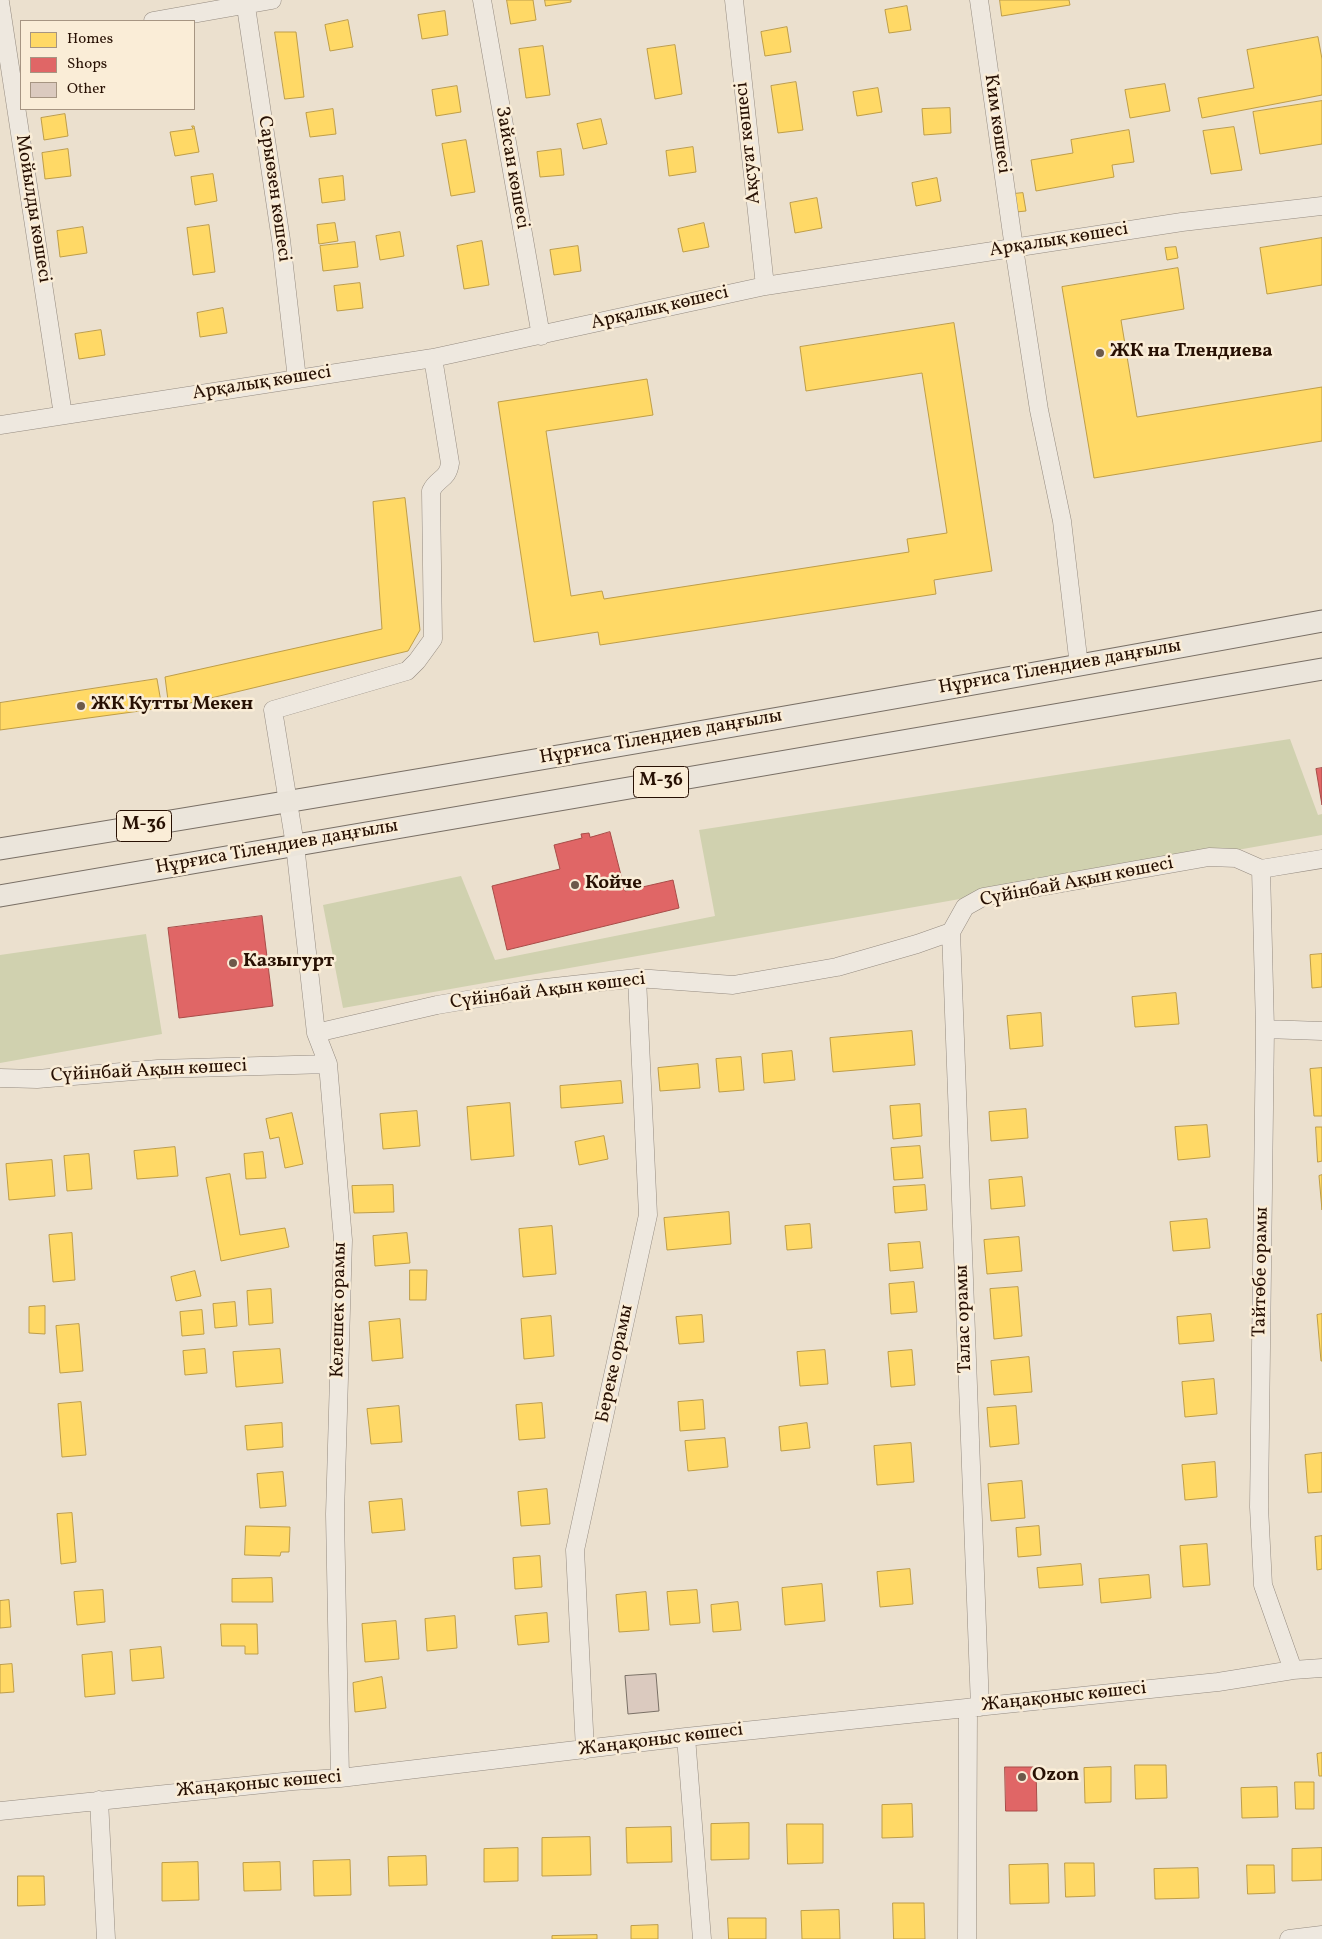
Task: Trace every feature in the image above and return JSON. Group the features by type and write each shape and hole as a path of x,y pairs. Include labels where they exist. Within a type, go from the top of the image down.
{"main road":[{"name":"Нұрғиса Тілендиев даңғылы","path":"0,849 288,802 1079,666 1322,621"},
{"name":"Нұрғиса Тілендиев даңғылы","path":"0,896 1322,669"}],"street":[{"path":"159,20 245,2 272,0"},
{"name":"Зайсан көшесі","path":"482,0 541,336"},
{"name":"Ақсуат көшесі","path":"734,0 764,286"},
{"name":"Ким көшесі","path":"978,0 1039,410 1062,520 1079,666"},
{"name":"Мойылды көшесі","path":"0,2 10,47 63,415"},
{"name":"Сарыөзен көшесі","path":"245,2 281,240 297,379"},
{"name":"Арқалық көшесі","path":"0,425 433,358 764,286 1182,222 1322,206"},
{"path":"295,845 273,710 396,676 407,671 418,661 433,639 431,491 433,486 446,476 450,463 433,358"},
{"name":"Келешек орамы","path":"295,845 316,1033 328,1064 343,1240 335,1514 340,1778"},
{"name":"Сүйінбай Ақын көшесі","path":"316,1033 437,1004 527,990 637,978 733,985 837,967 951,932 965,906 983,897 1209,857 1236,858 1261,869"},
{"path":"1261,869 1322,859"},
{"name":"Тайтөбе орамы","path":"1261,869 1265,1029 1259,1507 1263,1585 1293,1670"},
{"name":"Талас орамы","path":"951,932 974,1708 967,1939"},
{"name":"Береке орамы","path":"584,1750 575,1550 648,1215 637,978"},
{"path":"1265,1029 1322,1031"},
{"name":"Сүйінбай Ақын көшесі","path":"0,1078 37,1079 158,1069 328,1064"},
{"name":"Жаңақоныс көшесі","path":"0,1811 340,1778 686,1737 1218,1682 1293,1670 1322,1668"},
{"path":"686,1737 702,1939"},
{"path":"99,1800 106,1939"},
{"path":"1289,1939 1322,1936"}],"green space":[{"path":"1290,739 1318,815 1322,814 1322,835 343,1008 323,905 461,876 495,960 715,916 699,830"},
{"path":"146,934 162,1034 0,1063 0,955"}],"building: Homes":[{"path":"507,0 533,0 536,20 511,24"},
{"path":"545,0 571,0 571,2 546,6"},
{"path":"1000,0 1069,0 1070,5 1002,16"},
{"path":"907,6 911,30 889,33 885,10"},
{"path":"445,11 448,35 422,39 418,15"},
{"path":"348,20 353,47 330,51 325,25"},
{"path":"787,27 791,52 765,56 761,32"},
{"path":"275,32 296,32 304,97 285,99"},
{"path":"1318,37 1322,59 1322,95 1202,118 1198,98 1254,88 1247,50"},
{"path":"675,45 682,94 655,99 647,49"},
{"path":"543,46 550,95 526,98 519,49"},
{"path":"796,82 803,130 778,133 771,86"},
{"path":"1165,84 1170,111 1130,118 1125,90"},
{"path":"457,86 461,112 436,116 432,90"},
{"path":"878,88 882,112 857,116 853,92"},
{"path":"1322,101 1322,144 1260,154 1253,112"},
{"path":"950,108 951,133 924,135 922,109"},
{"path":"333,109 336,134 310,137 306,113"},
{"path":"65,114 68,136 44,140 41,118"},
{"path":"601,119 607,144 583,149 577,124"},
{"path":"192,126 194,126 199,152 175,156 170,132 193,129"},
{"path":"1234,127 1242,170 1211,174 1203,131"},
{"path":"1129,130 1134,162 1112,165 1114,177 1036,191 1031,160 1073,153 1071,140"},
{"path":"466,140 475,192 451,196 442,144"},
{"path":"693,147 696,172 669,176 666,151"},
{"path":"68,149 71,176 45,179 42,153"},
{"path":"561,149 564,175 540,177 537,152"},
{"path":"213,174 217,201 195,205 191,177"},
{"path":"343,176 345,200 322,203 319,179"},
{"path":"937,178 941,201 916,206 912,183"},
{"path":"1023,193 1026,211 1016,212 1013,194"},
{"path":"817,198 822,228 795,233 790,203"},
{"path":"335,223 338,241 319,244 317,225"},
{"path":"704,223 709,247 683,252 678,229"},
{"path":"209,225 215,272 193,275 187,228"},
{"path":"83,227 87,253 60,257 57,231"},
{"path":"400,232 404,256 380,260 376,236"},
{"name":"ЖК на Тлендиева","path":"1322,238 1322,285 1267,294 1260,248"},
{"path":"482,241 489,285 464,289 457,246"},
{"path":"355,242 358,267 323,271 320,246"},
{"path":"578,246 581,271 554,275 550,250"},
{"path":"1176,247 1178,258 1167,260 1165,248"},
{"name":"ЖК на Тлендиева","path":"1178,268 1184,309 1121,320 1137,417 1322,387 1322,441 1094,478 1062,287"},
{"path":"360,283 363,308 337,311 334,286"},
{"path":"223,308 227,333 200,337 197,313"},
{"path":"954,323 992,571 934,580 936,594 600,645 598,632 534,642 498,402 647,379 653,415 546,431 571,596 602,591 604,599 909,552 907,539 947,533 922,373 806,391 800,347"},
{"path":"101,330 105,355 79,359 75,334"},
{"path":"405,498 420,630 408,651 169,708 165,677 382,629 373,502"},
{"name":"ЖК Кутты Мекен","path":"157,679 162,708 0,730 0,703"},
{"path":"1322,954 1322,987 1312,988 1310,955"},
{"path":"1176,993 1179,1024 1135,1027 1132,997"},
{"path":"1041,1013 1043,1046 1010,1049 1007,1016"},
{"path":"912,1031 915,1065 833,1072 830,1038"},
{"path":"792,1051 795,1080 764,1083 762,1054"},
{"path":"741,1057 744,1090 719,1092 716,1059"},
{"path":"698,1064 700,1088 660,1091 658,1068"},
{"path":"1322,1068 1322,1116 1314,1116 1310,1069"},
{"path":"621,1081 623,1103 561,1108 560,1086"},
{"path":"510,1103 514,1156 471,1160 467,1107"},
{"path":"920,1104 922,1136 893,1139 890,1106"},
{"path":"1026,1109 1028,1138 991,1141 989,1112"},
{"path":"417,1111 420,1146 383,1149 380,1114"},
{"path":"292,1113 303,1164 285,1168 279,1137 270,1139 266,1119"},
{"path":"1207,1125 1210,1157 1178,1160 1175,1127"},
{"path":"1316,1127 1322,1127 1322,1161 1318,1162"},
{"path":"604,1136 608,1159 579,1165 575,1142"},
{"path":"920,1146 923,1178 894,1180 891,1148"},
{"path":"175,1147 178,1176 137,1179 134,1151"},
{"path":"263,1152 266,1178 246,1179 244,1154"},
{"path":"89,1154 92,1189 67,1191 64,1156"},
{"path":"52,1160 55,1196 9,1200 6,1164"},
{"path":"230,1174 240,1235 285,1228 289,1247 221,1261 206,1178"},
{"path":"1322,1175 1322,1210 1319,1176"},
{"path":"1022,1177 1025,1206 991,1209 989,1180"},
{"path":"393,1185 394,1212 354,1213 352,1186"},
{"path":"925,1185 927,1210 895,1213 893,1187"},
{"path":"729,1212 731,1244 667,1250 664,1218"},
{"path":"1207,1219 1210,1248 1173,1251 1170,1222"},
{"path":"810,1224 812,1248 787,1250 785,1226"},
{"path":"552,1226 556,1274 523,1277 519,1229"},
{"path":"72,1233 75,1280 53,1282 49,1235"},
{"path":"407,1233 410,1263 375,1266 373,1236"},
{"path":"1019,1237 1022,1271 987,1274 984,1240"},
{"path":"920,1242 923,1268 890,1271 888,1244"},
{"path":"410,1270 427,1270 426,1300 410,1300"},
{"path":"195,1271 201,1296 176,1301 171,1277"},
{"path":"914,1282 917,1312 891,1314 889,1284"},
{"path":"1018,1287 1022,1336 994,1339 990,1289"},
{"path":"271,1289 273,1323 249,1325 247,1291"},
{"path":"235,1302 237,1326 215,1328 213,1304"},
{"path":"45,1306 45,1334 29,1333 29,1307"},
{"path":"202,1310 204,1334 182,1336 180,1312"},
{"path":"1211,1314 1214,1341 1179,1344 1177,1317"},
{"path":"1322,1314 1322,1361 1321,1361 1317,1315"},
{"path":"702,1315 704,1342 679,1344 676,1317"},
{"path":"551,1316 554,1356 524,1359 521,1319"},
{"path":"400,1319 403,1358 372,1361 369,1322"},
{"path":"79,1324 83,1371 60,1373 56,1326"},
{"path":"205,1349 207,1373 185,1375 183,1351"},
{"path":"280,1349 283,1383 236,1387 233,1352"},
{"path":"825,1350 828,1384 800,1386 797,1352"},
{"path":"912,1350 915,1385 891,1387 888,1352"},
{"path":"1029,1357 1032,1392 994,1395 991,1361"},
{"path":"1214,1379 1217,1414 1185,1417 1182,1382"},
{"path":"703,1400 705,1429 680,1431 678,1402"},
{"path":"81,1402 86,1455 62,1457 58,1404"},
{"path":"542,1403 545,1438 519,1440 516,1405"},
{"path":"399,1406 402,1442 371,1444 367,1409"},
{"path":"1016,1406 1019,1444 990,1447 987,1408"},
{"path":"282,1423 283,1447 247,1450 245,1426"},
{"path":"807,1423 810,1448 781,1451 779,1427"},
{"path":"725,1438 728,1467 688,1471 685,1441"},
{"path":"911,1443 914,1482 877,1485 874,1446"},
{"path":"1322,1453 1322,1492 1308,1493 1305,1455"},
{"path":"1215,1462 1217,1497 1185,1500 1182,1465"},
{"path":"283,1472 286,1506 260,1508 257,1474"},
{"path":"1022,1481 1025,1518 991,1521 988,1484"},
{"path":"547,1489 550,1524 521,1526 518,1492"},
{"path":"402,1499 405,1530 372,1533 369,1502"},
{"path":"72,1513 76,1562 61,1564 57,1514"},
{"path":"246,1526 290,1527 289,1552 281,1552 280,1556 245,1555"},
{"path":"1039,1526 1041,1555 1018,1557 1016,1528"},
{"path":"1322,1536 1322,1569 1317,1570 1315,1537"},
{"path":"1207,1544 1210,1585 1183,1587 1180,1546"},
{"path":"540,1556 542,1587 515,1589 513,1558"},
{"path":"1081,1564 1083,1585 1039,1588 1037,1568"},
{"path":"910,1569 913,1604 880,1607 877,1572"},
{"path":"1149,1575 1151,1598 1101,1603 1099,1579"},
{"path":"272,1578 273,1602 232,1602 232,1579"},
{"path":"822,1584 825,1621 785,1625 782,1588"},
{"path":"103,1590 105,1622 77,1625 74,1592"},
{"path":"697,1590 700,1623 670,1625 667,1592"},
{"path":"646,1592 649,1630 619,1632 616,1595"},
{"path":"9,1600 11,1627 0,1628 0,1601"},
{"path":"738,1602 741,1630 713,1632 711,1605"},
{"path":"547,1613 549,1642 518,1645 515,1616"},
{"path":"455,1616 457,1648 427,1651 425,1619"},
{"path":"396,1621 399,1659 365,1662 362,1624"},
{"path":"221,1624 257,1624 258,1654 245,1654 245,1646 222,1646"},
{"path":"161,1647 164,1678 132,1681 130,1650"},
{"path":"112,1652 115,1694 85,1697 82,1655"},
{"path":"12,1664 14,1692 0,1693 0,1665"},
{"path":"382,1677 386,1708 355,1712 353,1683"},
{"path":"1322,1753 1322,1776 1319,1776 1317,1754"},
{"path":"1135,1765 1166,1765 1167,1798 1136,1799"},
{"path":"1111,1767 1111,1802 1085,1803 1084,1768"},
{"path":"1295,1782 1314,1782 1314,1809 1296,1809"},
{"path":"1277,1787 1278,1817 1242,1818 1241,1788"},
{"path":"912,1804 913,1837 882,1838 882,1805"},
{"path":"749,1823 749,1859 711,1860 711,1824"},
{"path":"787,1824 823,1824 823,1863 788,1864"},
{"path":"671,1827 672,1862 627,1863 626,1828"},
{"path":"590,1837 591,1875 542,1876 542,1838"},
{"path":"518,1848 518,1881 484,1882 484,1849"},
{"path":"1322,1848 1322,1880 1292,1881 1292,1849"},
{"path":"426,1856 427,1885 389,1886 388,1857"},
{"path":"350,1860 351,1895 314,1896 313,1861"},
{"path":"198,1862 199,1900 162,1901 162,1863"},
{"path":"280,1862 281,1890 244,1891 243,1863"},
{"path":"1065,1863 1094,1863 1095,1896 1066,1897"},
{"path":"1048,1864 1049,1903 1010,1904 1009,1865"},
{"path":"1247,1865 1274,1865 1275,1893 1248,1894"},
{"path":"1198,1868 1199,1898 1155,1899 1154,1869"},
{"path":"18,1876 44,1876 45,1905 18,1906"},
{"path":"893,1903 924,1903 925,1939 894,1939"},
{"path":"839,1910 840,1939 802,1939 801,1911"},
{"path":"728,1918 766,1918 766,1939 729,1939"},
{"path":"658,1925 658,1939 631,1939 631,1926"},
{"path":"597,1935 597,1939 552,1939 552,1936"}],"building: Shops":[{"path":"1322,768 1322,805 1316,769"},
{"path":"610,832 625,891 673,880 679,908 507,950 492,886 560,869 554,845 582,838 581,834 589,833 590,837"},
{"path":"262,916 273,1006 179,1018 168,928"},
{"path":"1005,1767 1036,1767 1037,1811 1006,1811"}],"building: Other":[{"path":"656,1674 659,1711 628,1714 625,1676"}],"place":[{"name":"ЖК на Тлендиева","path":"1100,353"},
{"name":"ЖК Кутты Мекен","path":"81,706"},
{"name":"Койче","path":"575,885"},
{"name":"Казыгурт","path":"233,963"},
{"name":"Ozon","path":"1022,1777"}]}
